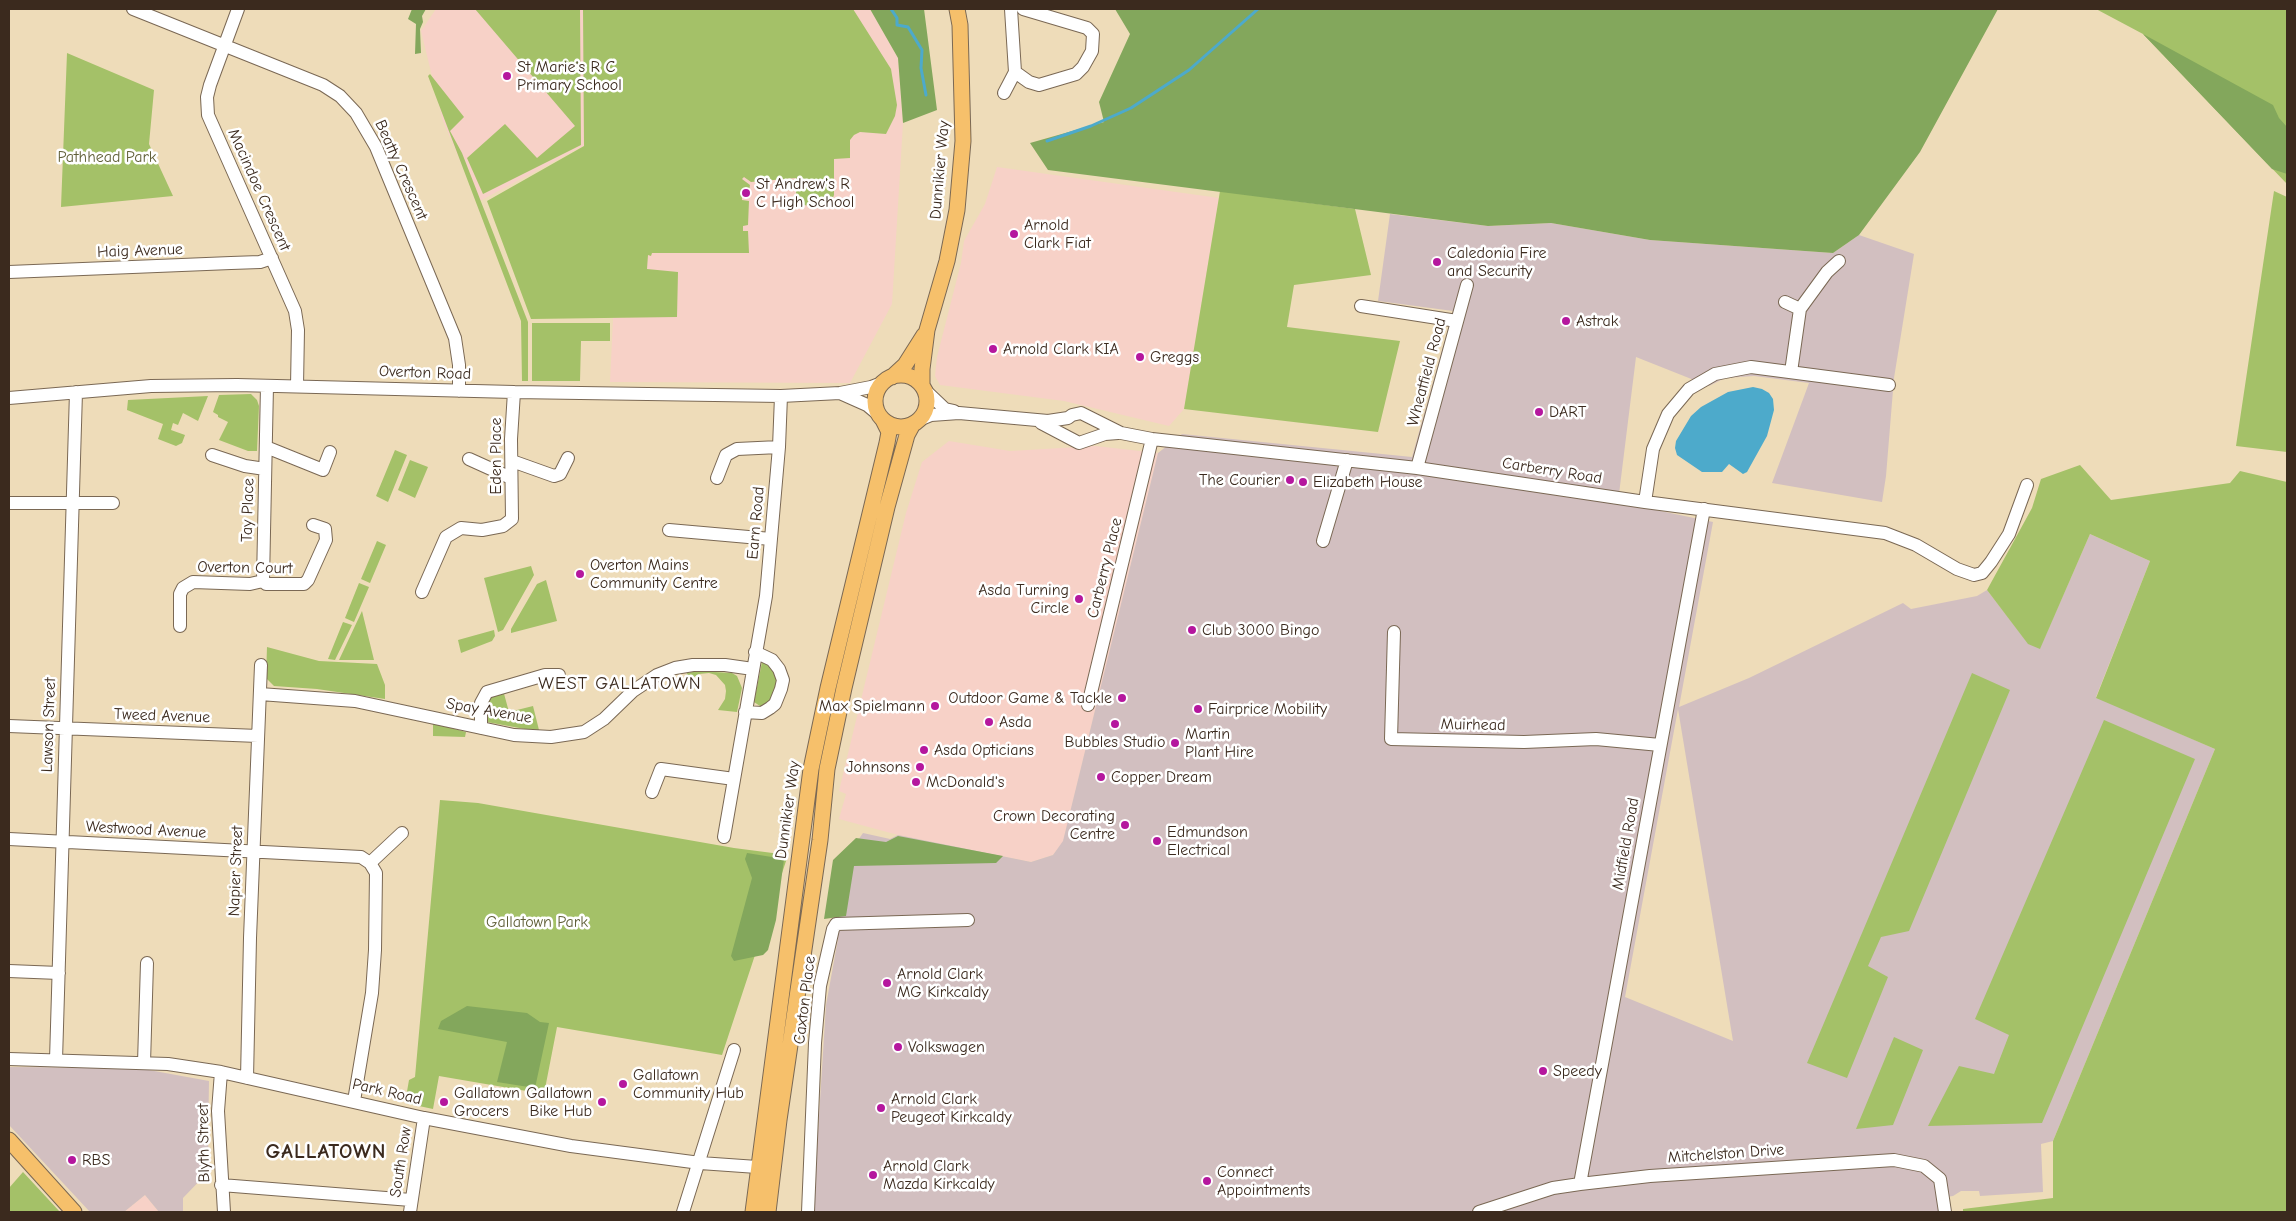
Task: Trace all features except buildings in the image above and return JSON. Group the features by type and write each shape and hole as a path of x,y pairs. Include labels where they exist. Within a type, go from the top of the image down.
{"main road":[{"name":"Dunnikier Way","path":"924,388 922,369 927,330 947,261 957,210 963,140 960,26 957,9"},
{"name":"Dunnikier Way","path":"888,379 905,365 927,330"},
{"path":"909,376 924,388 926,406 916,422 898,427 881,418 875,401 876,394 888,379 909,376"},
{"name":"Dunnikier Way","path":"753,1212 757,1168 811,769 828,688 887,443 889,432 881,418"},
{"name":"Dunnikier Way","path":"768,1212 779,1120 820,840 827,769 885,515 904,444 916,422"},
{"path":"757,1168 764,1167 767,1163 779,1120"},
{"path":"9,1140 74,1212"}],"street":[{"name":"Beatty Crescent","path":"133,9 323,85 340,96 356,113 376,147 455,338 459,365 459,391"},
{"name":"Macindoe Crescent","path":"238,9 210,85 207,97 208,115 295,311 298,330 297,386"},
{"path":"1004,93 1016,72 1011,9"},
{"path":"1016,72 1029,82 1039,85 1052,82 1076,74 1084,67 1092,51 1092,34 1087,28 1023,9"},
{"name":"Haig Avenue","path":"9,272 260,262 272,258"},
{"path":"1791,372 1800,309 1827,272 1839,261"},
{"name":"Wheatfield Road","path":"1417,468 1467,285"},
{"path":"1785,302 1800,309"},
{"path":"1362,306 1457,321"},
{"path":"1645,502 1653,449 1668,414 1689,389 1715,374 1751,366 1888,385"},
{"name":"Overton Road","path":"9,398 151,386 297,386 459,391 781,396 840,393 871,387 888,379"},
{"name":"Tay Place","path":"263,581 267,386"},
{"name":"Carberry Road","path":"924,388 945,408 959,413"},
{"name":"Lawson Street","path":"56,1060 76,392"},
{"name":"Eden Place","path":"422,592 446,536 461,528 482,530 503,526 512,519 511,439 514,392"},
{"name":"Overton Road","path":"840,393 867,405 881,418"},
{"name":"Earn Road","path":"724,837 744,712 765,603 779,447 781,396"},
{"name":"Carberry Road","path":"916,422 931,415 959,413 1034,421 1047,425 1074,442 1079,443 1090,437 1121,433 1152,439 1417,468 1645,502 1885,533 1916,545 1969,575 1982,573 1991,562 2009,534 2027,485"},
{"name":"Carberry Road","path":"1034,421 1068,418 1078,413 1121,433"},
{"path":"1090,417 1094,426 1090,437"},
{"path":"1067,436 1064,427 1068,418"},
{"name":"Carberry Place","path":"1088,705 1152,439"},
{"path":"266,447 323,470 330,452"},
{"path":"717,478 726,455 737,449 779,447"},
{"name":"Tay Place","path":"212,455 244,466 266,469"},
{"path":"512,461 554,476 560,474 568,458"},
{"path":"469,459 512,478"},
{"path":"1323,541 1347,460"},
{"path":"9,503 114,504"},
{"name":"Midfield Road","path":"1580,1184 1704,509"},
{"name":"Overton Court","path":"180,626 180,594 183,588 193,582 250,584 263,581 266,584 292,586 304,584 308,580 326,540 325,529 313,525"},
{"path":"669,530 771,539"},
{"name":"Muirhead","path":"1394,632 1392,740 1524,742 1596,739 1660,745"},
{"path":"744,712 762,713 775,704 782,689 783,680 779,669 772,660 755,652"},
{"name":"Napier Street","path":"247,1078 253,852 261,665"},
{"name":"Spay Avenue","path":"260,694 355,701 514,735 567,736 584,732 604,719 633,691 657,675 675,668 693,665 725,665 753,669"},
{"path":"481,728 481,703 487,692 545,674 559,675"},
{"name":"Tweed Avenue","path":"9,726 258,736"},
{"path":"652,792 661,769 734,779"},
{"path":"354,1101 372,993 375,950 376,873 370,863 402,832"},
{"name":"Westwood Avenue","path":"9,839 361,857 370,863"},
{"name":"Caxton Place","path":"808,1212 815,1043 820,986 833,929 836,924 968,920"},
{"path":"144,1063 147,963"},
{"path":"9,971 58,973"},
{"path":"683,1212 700,1163 734,1050"},
{"name":"Park Road","path":"9,1059 168,1064 221,1072 424,1118 571,1146 700,1163 757,1168"},
{"name":"Blyth Street","path":"221,1072 218,1111 224,1212"},
{"name":"South Row","path":"410,1206 424,1118"},
{"name":"Mitchelston Drive","path":"1479,1212 1504,1202 1552,1188 1580,1184 1650,1176 1894,1160 1924,1166 1940,1179 1945,1212"},
{"path":"221,1185 410,1206"}],"shaded area":[{"name":"St Andrew's R C High School","path":"436,9 870,9 898,58 903,123 892,304 850,383 610,382 613,319 604,241 583,146 478,202 443,121 421,31"},
{"path":"997,167 1219,198 1184,409 1169,426 1064,401 940,385 935,376 937,357 961,263 964,241 985,204"},
{"path":"1390,214 1488,226 1551,223 1650,240 1833,253 1859,235 1914,254 1894,378 1882,502 1772,483 1809,383 1754,376 1725,378 1709,386 1636,357 1618,502 1713,522 1679,707 1749,678 1903,603 1911,609 1977,596 1987,590 2028,643 2040,648 2090,534 2150,561 2096,697 2215,749 2053,1141 2041,1144 2043,1192 1980,1196 1979,1191 1961,1191 1953,1196 1938,1198 1939,1212 813,1212 826,1005 838,939 838,909 847,856 863,833 890,839 898,835 1031,862 1053,855 1063,841 1158,453 1182,434 1412,457 1453,311 1378,301","holes":["1678,709 1733,1041 1625,997"]},
{"path":"949,441 1010,451 1095,446 1158,453 1063,842 1053,855 1031,862 898,835 839,819 846,794 839,791 906,513 922,462"},
{"path":"9,1067 138,1068 209,1081 208,1143 210,1170 183,1198 183,1212 159,1212 145,1195 124,1212 90,1212 9,1125"},
{"path":"145,1195 159,1212 124,1212"}],"green space":[{"path":"412,9 426,9 422,16 423,22 420,29 421,53 415,54 416,24 408,19"},
{"path":"475,9 580,9 581,145 483,194 467,158 505,124 537,158 575,126"},
{"path":"583,9 853,9 891,69 897,105 895,116 886,134 860,132 850,140 850,158 834,159 834,195 826,206 798,205 796,201 796,178 751,182 744,177 742,179 750,185 748,196 742,196 742,200 749,201 748,225 743,226 743,231 748,231 749,253 652,253 651,256 648,255 647,269 678,272 677,317 531,319 487,201 584,146"},
{"path":"870,9 924,9 937,110 903,123 898,58"},
{"path":"1115,9 1998,9 1920,152 1859,235 1833,253 1650,240 1551,223 1488,226 1048,170 1030,143 1104,122 1099,102 1130,34"},
{"path":"2096,9 2287,9 2287,184 2143,34"},
{"path":"2143,34 2273,105 2279,118 2287,127 2287,174 2272,169"},
{"name":"Pathhead Park","path":"67,53 154,90 149,144 173,196 61,207"},
{"path":"430,74 464,117 450,131 462,153 528,322 528,381 522,381 521,321 428,76"},
{"path":"1220,191 1355,209 1371,275 1294,285 1287,327 1400,341 1378,432 1184,409"},
{"path":"2274,191 2287,197 2287,452 2236,446"},
{"path":"532,323 610,323 610,341 581,341 580,381 532,381"},
{"path":"251,394 257,400 259,406 257,451 248,451 219,440 228,422 213,412 219,395"},
{"path":"208,396 198,421 183,413 178,425 173,423 171,430 185,435 182,443 176,446 158,439 163,424 127,410 128,400"},
{"path":"395,450 407,455 388,502 376,496"},
{"path":"410,460 428,467 415,498 398,490"},
{"path":"2080,465 2111,500 2230,483 2240,471 2287,482 2287,1212 1963,1212 1963,1209 2053,1198 2053,1141 2215,749 2096,698 2150,561 2090,534 2040,649 2028,644 1987,590 2032,508 2041,479"},
{"path":"377,541 386,545 370,583 361,579"},
{"path":"531,566 534,575 503,630 498,632 484,578"},
{"path":"546,580 557,621 511,633 511,629 537,584"},
{"path":"359,583 369,587 354,622 345,618"},
{"path":"362,611 374,660 339,660"},
{"path":"343,622 352,625 335,660 328,659"},
{"path":"494,630 495,636 492,641 461,653 458,640"},
{"path":"267,647 319,661 377,664 385,685 385,699 317,689 274,686 266,678"},
{"path":"762,662 766,662 771,666 777,680 774,700 763,708 754,702"},
{"path":"698,671 732,673 737,676 742,688 737,712 718,710 725,699 726,691 725,685 716,675 709,673 699,674 691,679 688,684 685,682 687,673"},
{"path":"1972,673 2010,690 1909,931 1881,937 1868,966 1888,977 1847,1078 1807,1063"},
{"path":"503,690 509,712 533,706 539,730 530,730 487,722 485,720 488,698"},
{"path":"2104,720 2195,759 2042,1123 1928,1126 1959,1066 1994,1074 2009,1035 1975,1019"},
{"path":"433,723 466,732 465,737 433,736"},
{"name":"Gallatown Park","path":"440,800 478,803 734,848 788,855 722,1055 557,1027 544,1094 439,1076 433,1109 405,1103 409,1080 415,1077"},
{"path":"898,836 1003,856 996,863 854,866 846,916 824,919 833,860 856,838 886,842"},
{"path":"747,853 784,859 776,920 768,950 763,955 734,961 731,956 752,878 745,859"},
{"path":"467,1006 527,1013 540,1022 549,1023 535,1088 497,1082 507,1042 438,1029 441,1021"},
{"path":"1894,1037 1923,1050 1893,1125 1856,1129"},
{"path":"23,1172 60,1212 9,1212 9,1188"}],"water":[{"path":"1753,387 1769,393 1773,399 1774,410 1767,436 1747,472 1743,474 1729,464 1722,472 1702,472 1677,455 1676,441 1691,416 1701,407 1728,392"}],"waterway":[{"path":"891,9 897,18 897,25 908,27 922,50 921,68 926,95"},
{"path":"1047,141 1091,126 1131,108 1189,70 1258,9"}],"place":[{"name":"St Marie's R C Primary School","path":"507,76"},
{"name":"St Andrew's R C High School","path":"746,193"},
{"name":"Arnold Clark Fiat","path":"1014,234"},
{"name":"Caledonia Fire and Security","path":"1437,262"},
{"name":"Astrak","path":"1566,321"},
{"name":"Arnold Clark KIA","path":"993,349"},
{"name":"Greggs","path":"1140,357"},
{"name":"DART","path":"1539,412"},
{"name":"The Courier","path":"1290,480"},
{"name":"Elizabeth House","path":"1303,482"},
{"name":"Overton Mains Community Centre","path":"580,574"},
{"name":"Asda Turning Circle","path":"1079,599"},
{"name":"Club 3000 Bingo","path":"1192,630"},
{"name":"Outdoor Game & Tackle","path":"1122,698"},
{"name":"Max Spielmann","path":"935,706"},
{"name":"Fairprice Mobility","path":"1198,709"},
{"name":"Asda","path":"989,722"},
{"name":"Bubbles Studio","path":"1115,724"},
{"name":"Martin Plant Hire","path":"1175,743"},
{"name":"Asda Opticians","path":"924,750"},
{"name":"Johnsons","path":"920,767"},
{"name":"Copper Dream","path":"1101,777"},
{"name":"McDonald's","path":"916,782"},
{"name":"Crown Decorating Centre","path":"1125,825"},
{"name":"Edmundson Electrical","path":"1157,841"},
{"name":"Arnold Clark MG Kirkcaldy","path":"887,983"},
{"name":"Volkswagen","path":"898,1047"},
{"name":"Speedy","path":"1543,1071"},
{"name":"Gallatown Community Hub","path":"623,1084"},
{"name":"Gallatown Grocers","path":"444,1102"},
{"name":"Gallatown Bike Hub","path":"602,1102"},
{"name":"Arnold Clark Peugeot Kirkcaldy","path":"881,1108"},
{"name":"RBS","path":"72,1160"},
{"name":"Arnold Clark Mazda Kirkcaldy","path":"873,1175"},
{"name":"Connect Appointments","path":"1207,1181"}],"district":[{"name":"WEST GALLATOWN","path":"620,684"},
{"name":"GALLATOWN","path":"326,1152"}]}
